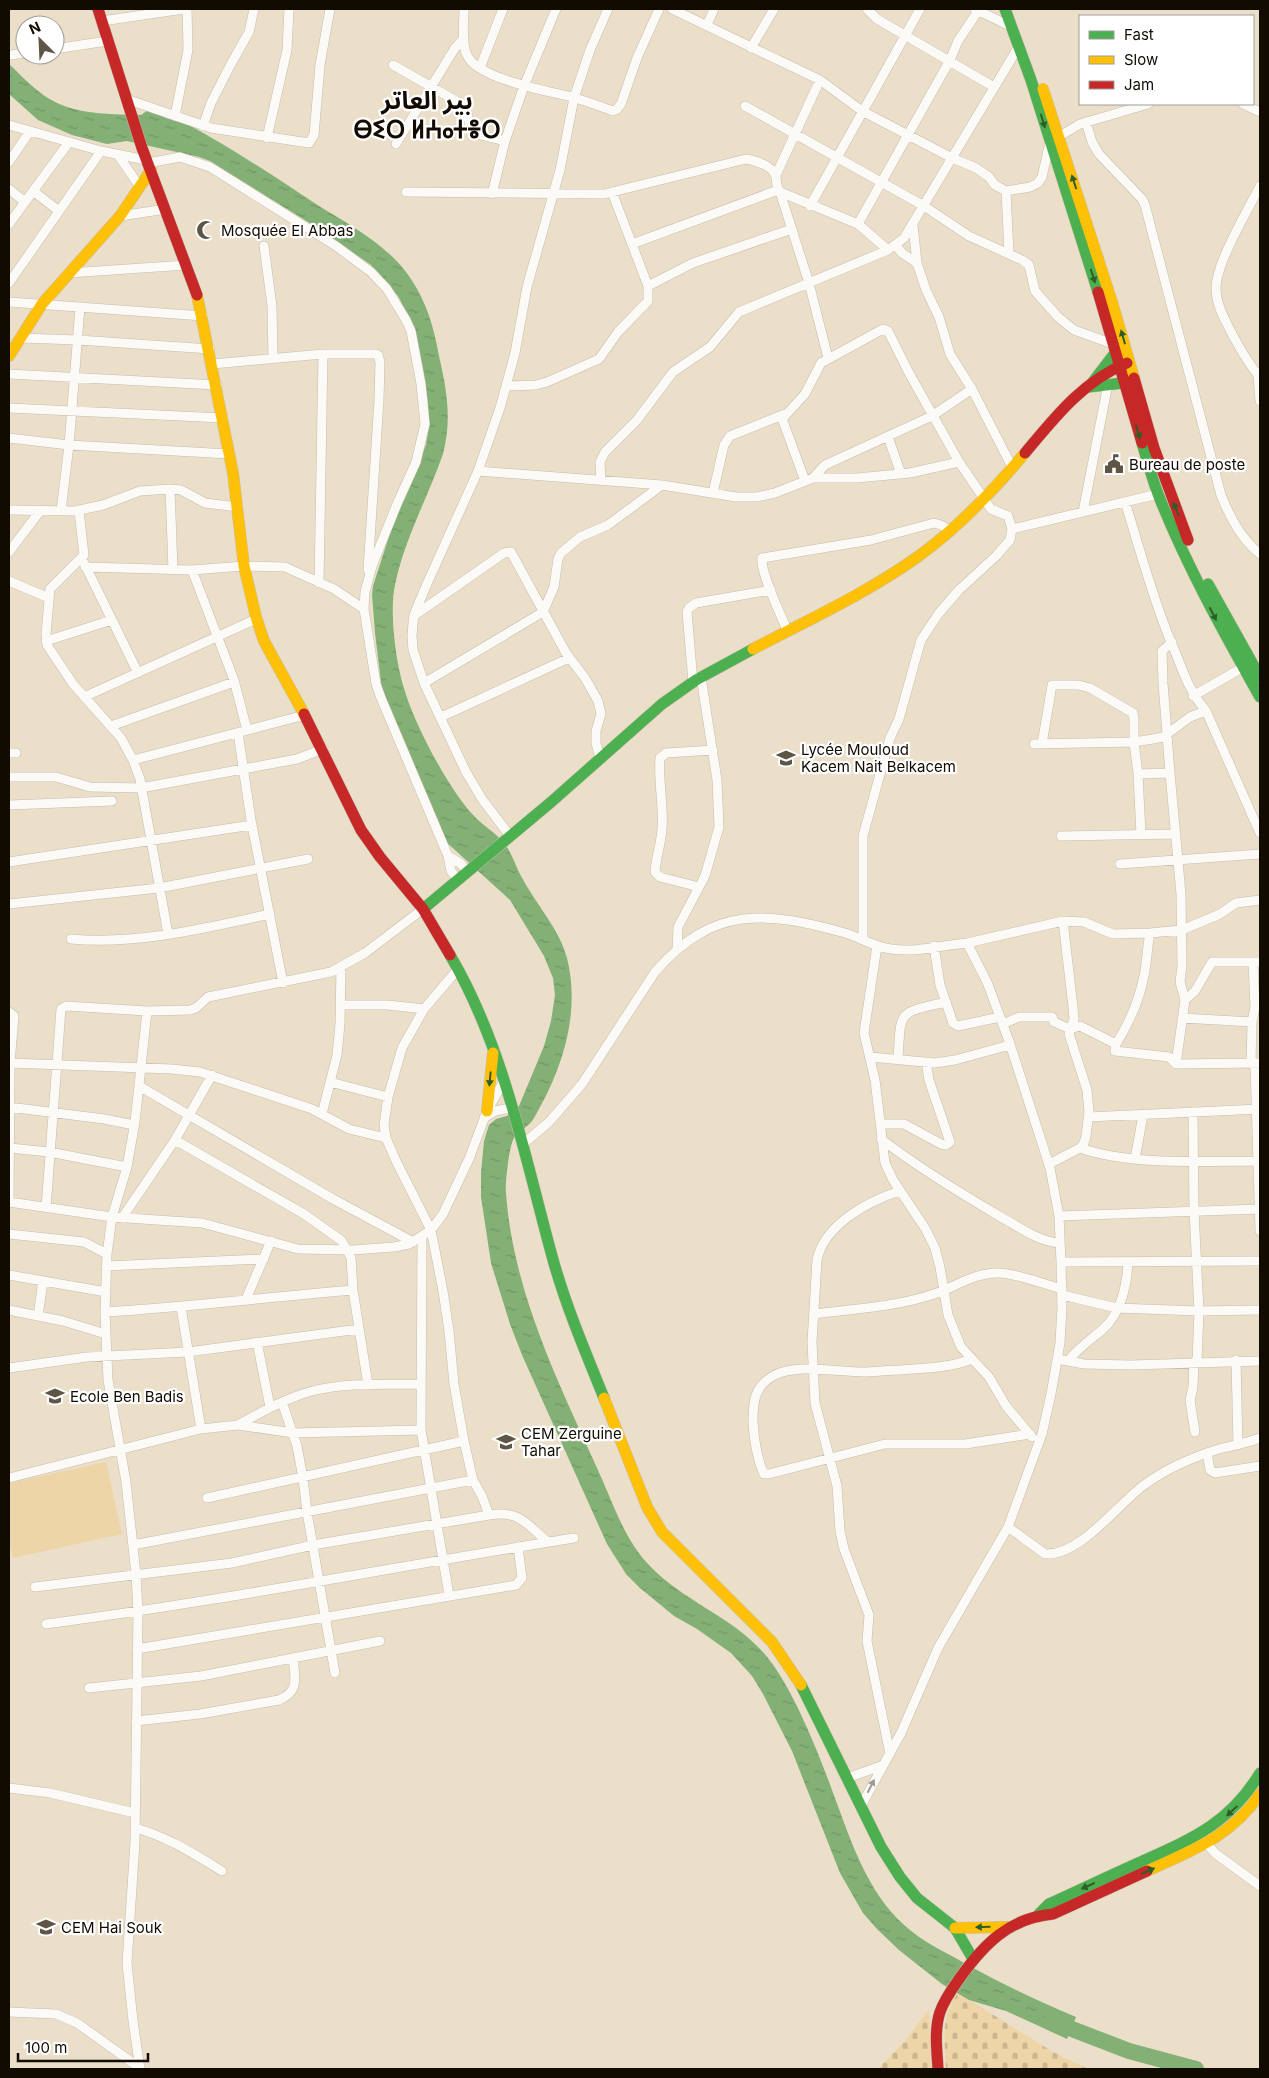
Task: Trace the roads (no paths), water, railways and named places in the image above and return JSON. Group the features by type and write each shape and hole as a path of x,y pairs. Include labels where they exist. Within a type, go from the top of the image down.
{"main road":[{"path":"98,9 129,111 199,300 223,418 238,507 244,566 256,619 276,665 323,749 361,830 380,857 423,909 458,969 494,1048 566,1303 647,1507 668,1538 772,1642 799,1681 881,1847 900,1877 917,1898 955,1928 972,1961"},
{"path":"1005,9 1112,302 1124,364 1123,383 1158,494 1196,579 1247,665 1260,678"},
{"path":"1014,9 1114,348 1135,381 1154,448 1192,551 1247,665 1260,697"},
{"path":"9,356 42,304 120,216 140,187 148,164"},
{"path":"1088,385 1114,348"},
{"path":"423,909 457,878 600,758 650,711 697,680 877,582 919,555 984,497 1072,399 1088,385 1124,364"},
{"path":"1088,385 1135,381"},
{"path":"485,1115 494,1048"},
{"path":"1190,1846 1246,1798 1257,1786 1260,1772"},
{"path":"938,2069 938,2023 947,1998 972,1961 991,1941 1010,1927 1039,1914 1049,1904 1190,1846 1207,1844 1232,1827 1250,1809 1260,1794"},
{"path":"955,1928 1010,1927"}],"street":[{"path":"102,21 186,9 188,50 175,116"},
{"path":"203,126 211,103 230,64 250,32 254,9"},
{"path":"267,138 287,50 289,9"},
{"path":"126,99 203,126 305,144 313,140 320,66 330,9"},
{"path":"464,9 464,38 467,55 475,66 491,75 524,86 574,98 613,111 621,104 637,58 659,9"},
{"path":"480,68 503,9"},
{"path":"492,194 505,141 524,86 556,9"},
{"path":"507,838 466,772 424,683 413,650 414,615 478,471 507,386 527,287 553,194 574,98 590,50 608,9"},
{"path":"672,9 820,80 862,111 983,172 995,185 1006,191 1030,187 1038,183 1054,140 1086,122 1145,105"},
{"path":"707,25 714,9"},
{"path":"751,48 774,9"},
{"path":"867,9 877,19 994,87"},
{"path":"810,206 920,9"},
{"path":"858,224 950,60 958,41 978,10 1012,28"},
{"path":"396,144 455,48 464,38"},
{"path":"65,47 107,41"},
{"path":"601,480 600,462 605,452 637,420 673,372 710,347 740,312 892,248 913,225 1019,46"},
{"path":"11,55 15,54"},
{"path":"393,65 466,106 472,133 505,141"},
{"path":"776,175 820,80"},
{"path":"1245,105 1260,112"},
{"path":"745,106 881,180 968,236 1009,254 1028,265 1035,291 1066,324 1074,330 1114,348"},
{"path":"1086,122 1092,142 1099,154 1146,205 1221,495 1230,516 1242,536 1260,554"},
{"path":"9,126 148,164 180,157 210,167 336,246 371,272 387,289 411,331 420,376 425,424 416,462 367,580"},
{"path":"9,162 30,132"},
{"path":"9,224 69,142"},
{"path":"9,283 101,151"},
{"path":"118,155 140,187"},
{"path":"406,192 492,194 612,192 739,159 753,160 769,167 776,175 779,191 809,283 828,358"},
{"path":"1260,186 1222,262 1217,276 1216,289 1217,302 1223,316 1259,377 1260,401"},
{"path":"9,189 25,202"},
{"path":"33,191 59,211"},
{"path":"632,244 779,191 810,206 858,224 917,263"},
{"path":"1006,191 1009,254"},
{"path":"507,386 536,385 599,359 618,332 648,301 648,286 612,192"},
{"path":"120,216 166,210"},
{"path":"913,225 917,263 926,290 939,318 950,354 972,389 1012,468"},
{"path":"648,286 693,263 792,229"},
{"path":"264,246 272,306 273,359"},
{"path":"68,273 186,265"},
{"path":"9,302 203,316"},
{"path":"62,511 70,445 80,307"},
{"path":"713,493 724,445 730,436 785,414 805,394 817,366 828,358 882,330 886,330 959,462 992,508 1008,516 1012,529 1010,540 939,612 921,640 899,719 890,738 863,836 863,939"},
{"path":"16,343 78,340 210,349"},
{"path":"320,582 323,354"},
{"path":"213,364 323,354 376,354 380,358 379,400 364,609 376,684 448,856 451,871 457,878"},
{"path":"9,374 217,385"},
{"path":"1083,512 1108,384"},
{"path":"809,480 825,466 932,416 972,389"},
{"path":"9,408 223,418"},
{"path":"785,414 783,422 809,480"},
{"path":"888,437 901,474"},
{"path":"9,438 70,445 229,454"},
{"path":"478,471 662,485 736,497 758,497 809,480 901,474 959,462"},
{"path":"424,683 543,612 554,587 558,559 561,553 580,537 608,525 662,485"},
{"path":"9,510 79,511 103,505 140,491 170,489 181,490 205,503 238,507"},
{"path":"170,489 173,569"},
{"path":"1012,529 1158,494"},
{"path":"1124,502 1172,642 1193,696 1206,711 1260,833"},
{"path":"9,552 40,511"},
{"path":"79,511 85,550 84,563 138,673"},
{"path":"788,630 771,590 762,558 871,540 934,523 941,524 949,530"},
{"path":"414,615 507,552 514,555 543,612 569,658 585,678 600,708 601,714 596,731 596,743 600,758"},
{"path":"168,934 142,788 133,760 121,738 66,674 46,641 49,598 52,586 84,563 192,570 244,566 285,567 334,589 364,609"},
{"path":"192,570 234,682 242,732 244,768 252,825 283,983"},
{"path":"9,581 49,598"},
{"path":"676,950 678,926 699,887 710,860 719,827 718,780 697,680 687,612 696,603 771,590"},
{"path":"84,697 256,619"},
{"path":"46,641 112,620"},
{"path":"1172,642 1162,651 1162,683 1178,860 1182,930 1180,982 1185,1000 1176,1064"},
{"path":"441,717 569,658"},
{"path":"1193,696 1247,665"},
{"path":"111,726 234,682"},
{"path":"1141,835 1138,774 1134,742 1134,719 1131,712 1094,690 1078,685 1057,684 1052,686 1038,744 1134,742 1159,738 1190,717 1206,711"},
{"path":"133,760 305,715"},
{"path":"9,777 56,777 90,788 142,788 297,759 323,749"},
{"path":"699,887 660,877 655,872 656,856 662,829 658,779 660,758 666,753 713,750"},
{"path":"1138,774 1170,773"},
{"path":"9,805 112,801"},
{"path":"9,862 252,825"},
{"path":"1061,836 1176,834"},
{"path":"1120,864 1260,854"},
{"path":"448,856 469,868"},
{"path":"9,904 159,888 308,859"},
{"path":"521,1140 549,1122 582,1084 655,972 676,950 719,924 754,917 780,918 863,939 877,946 893,950 909,950 967,943 1063,921 1084,922 1113,934 1150,934 1182,930 1220,914 1236,903 1260,900"},
{"path":"46,1208 52,1112 62,1008 147,1011 190,1010 196,1008 208,997 331,972 365,952 423,909"},
{"path":"71,939 96,941 146,938 270,914"},
{"path":"1049,1164 1080,1148 1084,1143 1088,1117 1087,1090 1070,1041 1074,1007 1063,921"},
{"path":"1150,934 1146,952 1145,974 1139,998 1130,1022 1116,1044 1115,1051 1169,1057 1176,1064 1255,1064"},
{"path":"861,1806 881,1766 890,1754 914,1705 938,1648 1008,1528 1039,1444 1052,1394 1057,1359 1062,1292 1061,1262 1059,1216 1049,1164 1002,1020 987,982 967,943"},
{"path":"877,946 864,1033 875,1080 885,1163 900,1191 930,1237 940,1266 943,1290 952,1329 961,1347 989,1377 1006,1406 1039,1444"},
{"path":"934,946 940,985 953,1023 958,1026 1019,1017 1052,1017 1054,1022 1070,1029 1080,1026 1116,1044"},
{"path":"1185,1000 1195,991 1212,962 1257,962 1255,1064 1260,1161 1260,1231"},
{"path":"322,1114 337,1055 341,967"},
{"path":"458,969 424,1009 399,1055 388,1097 384,1125 386,1138 415,1201 431,1230 443,1291 454,1384 464,1441 473,1480 482,1496 489,1515"},
{"path":"898,1059 900,1026 903,1016 918,1008 946,1002"},
{"path":"340,1005 388,1005 424,1009"},
{"path":"140,2069 127,1964 135,1828 138,1612 133,1545 120,1448 108,1380 105,1312 106,1266 112,1217 127,1167 139,1086 147,1011"},
{"path":"9,1012 14,1016 9,1063 9,1202 112,1217 202,1223 298,1249 348,1250 394,1247 422,1238 431,1230 452,1198 485,1115 504,1081"},
{"path":"1182,1018 1255,1019"},
{"path":"870,1057 935,1063 954,1060 1010,1045"},
{"path":"880,1124 904,1124 941,1144 946,1145 950,1142 929,1080 926,1062"},
{"path":"9,1063 141,1070 172,1069 212,1075 322,1114 349,1129 386,1138"},
{"path":"122,1218 175,1140 212,1075"},
{"path":"330,1082 388,1097"},
{"path":"139,1086 333,1199 413,1242"},
{"path":"9,1107 134,1125"},
{"path":"485,1115 495,1111 512,1109"},
{"path":"1088,1117 1258,1109"},
{"path":"1193,1112 1198,1312 1193,1387 1190,1400 1195,1432"},
{"path":"1136,1159 1143,1115"},
{"path":"881,1139 909,1160 988,1209 1042,1239 1060,1243"},
{"path":"175,1140 304,1214 336,1235 348,1250 351,1258 353,1290 368,1385"},
{"path":"10,1148 49,1152 127,1167"},
{"path":"1080,1148 1100,1155 1136,1159 1260,1161"},
{"path":"890,1754 867,1641 869,1615 844,1549 840,1531 837,1486 817,1416 813,1370 817,1260 820,1247 828,1234 868,1204 900,1191"},
{"path":"1059,1216 1260,1209"},
{"path":"9,1234 84,1242 107,1254"},
{"path":"422,1238 421,1430 449,1595"},
{"path":"246,1299 271,1241"},
{"path":"106,1266 264,1259"},
{"path":"1061,1262 1260,1261"},
{"path":"1068,1361 1079,1347 1107,1325 1125,1290 1128,1262"},
{"path":"814,1314 890,1304 928,1296 989,1273 1001,1273 1117,1308 1198,1312 1260,1310"},
{"path":"9,1275 106,1292"},
{"path":"38,1316 43,1281"},
{"path":"105,1312 181,1308 246,1299 353,1290"},
{"path":"181,1308 201,1429"},
{"path":"9,1310 106,1334"},
{"path":"9,1368 87,1357 188,1352 359,1329"},
{"path":"257,1342 270,1408"},
{"path":"972,1359 951,1366 929,1368 864,1372 813,1370 779,1373 759,1388 753,1401 754,1430 762,1470 766,1475 885,1444 965,1444 1030,1434"},
{"path":"1057,1359 1084,1364 1131,1365 1236,1360 1260,1361"},
{"path":"1236,1360 1238,1445"},
{"path":"238,1425 282,1402 323,1388 421,1384"},
{"path":"282,1402 293,1433 303,1478 307,1512 335,1673"},
{"path":"9,1478 120,1448 201,1429 238,1425 293,1433 421,1430"},
{"path":"1008,1528 1045,1554 1061,1552 1112,1515 1143,1486 1188,1459 1260,1438"},
{"path":"207,1498 464,1441"},
{"path":"1207,1453 1210,1470 1215,1473 1260,1466"},
{"path":"133,1545 473,1480"},
{"path":"35,1587 232,1563 313,1545 504,1513 518,1517 548,1542"},
{"path":"46,1624 138,1612 574,1538"},
{"path":"137,1649 516,1585 522,1578 518,1547"},
{"path":"89,1688 201,1676 380,1641"},
{"path":"136,1721 200,1714 279,1700 288,1696 295,1685 293,1658"},
{"path":"847,1778 881,1766"},
{"path":"9,1788 50,1793 135,1813"},
{"path":"135,1828 151,1832 170,1841 222,1871"},
{"path":"1207,1844 1216,1854 1260,1886"},
{"path":"9,2012 56,2014 77,2023 140,2069"}],"water":[{"path":"9,64 44,96 67,107 88,112 141,115 148,110 169,119 186,123 236,152 368,237 392,256 417,288 426,307 435,336 444,381 448,417 443,454 404,552 393,596 393,622 401,677 416,719 434,757 466,807 479,821 501,839 507,847 527,886 558,936 567,958 571,979 570,1021 560,1061 553,1081 534,1118 518,1133 512,1142 507,1173 506,1193 510,1229 527,1300 539,1334 552,1368 619,1519 641,1556 664,1579 741,1632 768,1658 778,1672 806,1726 862,1867 880,1897 903,1924 925,1941 1007,1985 1076,2017 1067,2039 1006,2011 969,2000 942,1984 899,1950 863,1913 840,1873 792,1751 752,1676 731,1653 697,1629 674,1616 640,1588 626,1574 607,1544 522,1355 510,1324 491,1263 481,1197 484,1141 489,1125 496,1119 507,1116 519,1106 544,1046 551,1021 555,995 553,978 544,956 510,900 445,841 382,690 375,633 373,586 394,521 426,445 429,425 428,402 417,338 411,321 398,296 371,265 316,227 210,161 127,141 107,144 72,135 38,120 9,94"}],"waterway":[{"path":"1051,2021 1129,2051 1196,2069"}],"place":[{"name":"Mosquée El Abbas","path":"206,230"},
{"name":"Bureau de poste","path":"1114,464"},
{"name":"Lycée Mouloud Kacem Nait Belkacem","path":"786,758"},
{"name":"Ecole Ben Badis","path":"55,1396"},
{"name":"CEM Zerguine Tahar","path":"506,1442"},
{"name":"CEM Hai Souk","path":"46,1927"}],"district":[{"name":"بير العاتر ⴱⵉⵔ ⵍⵄⴰⵜⴻⵔ","path":"427,114"}]}
